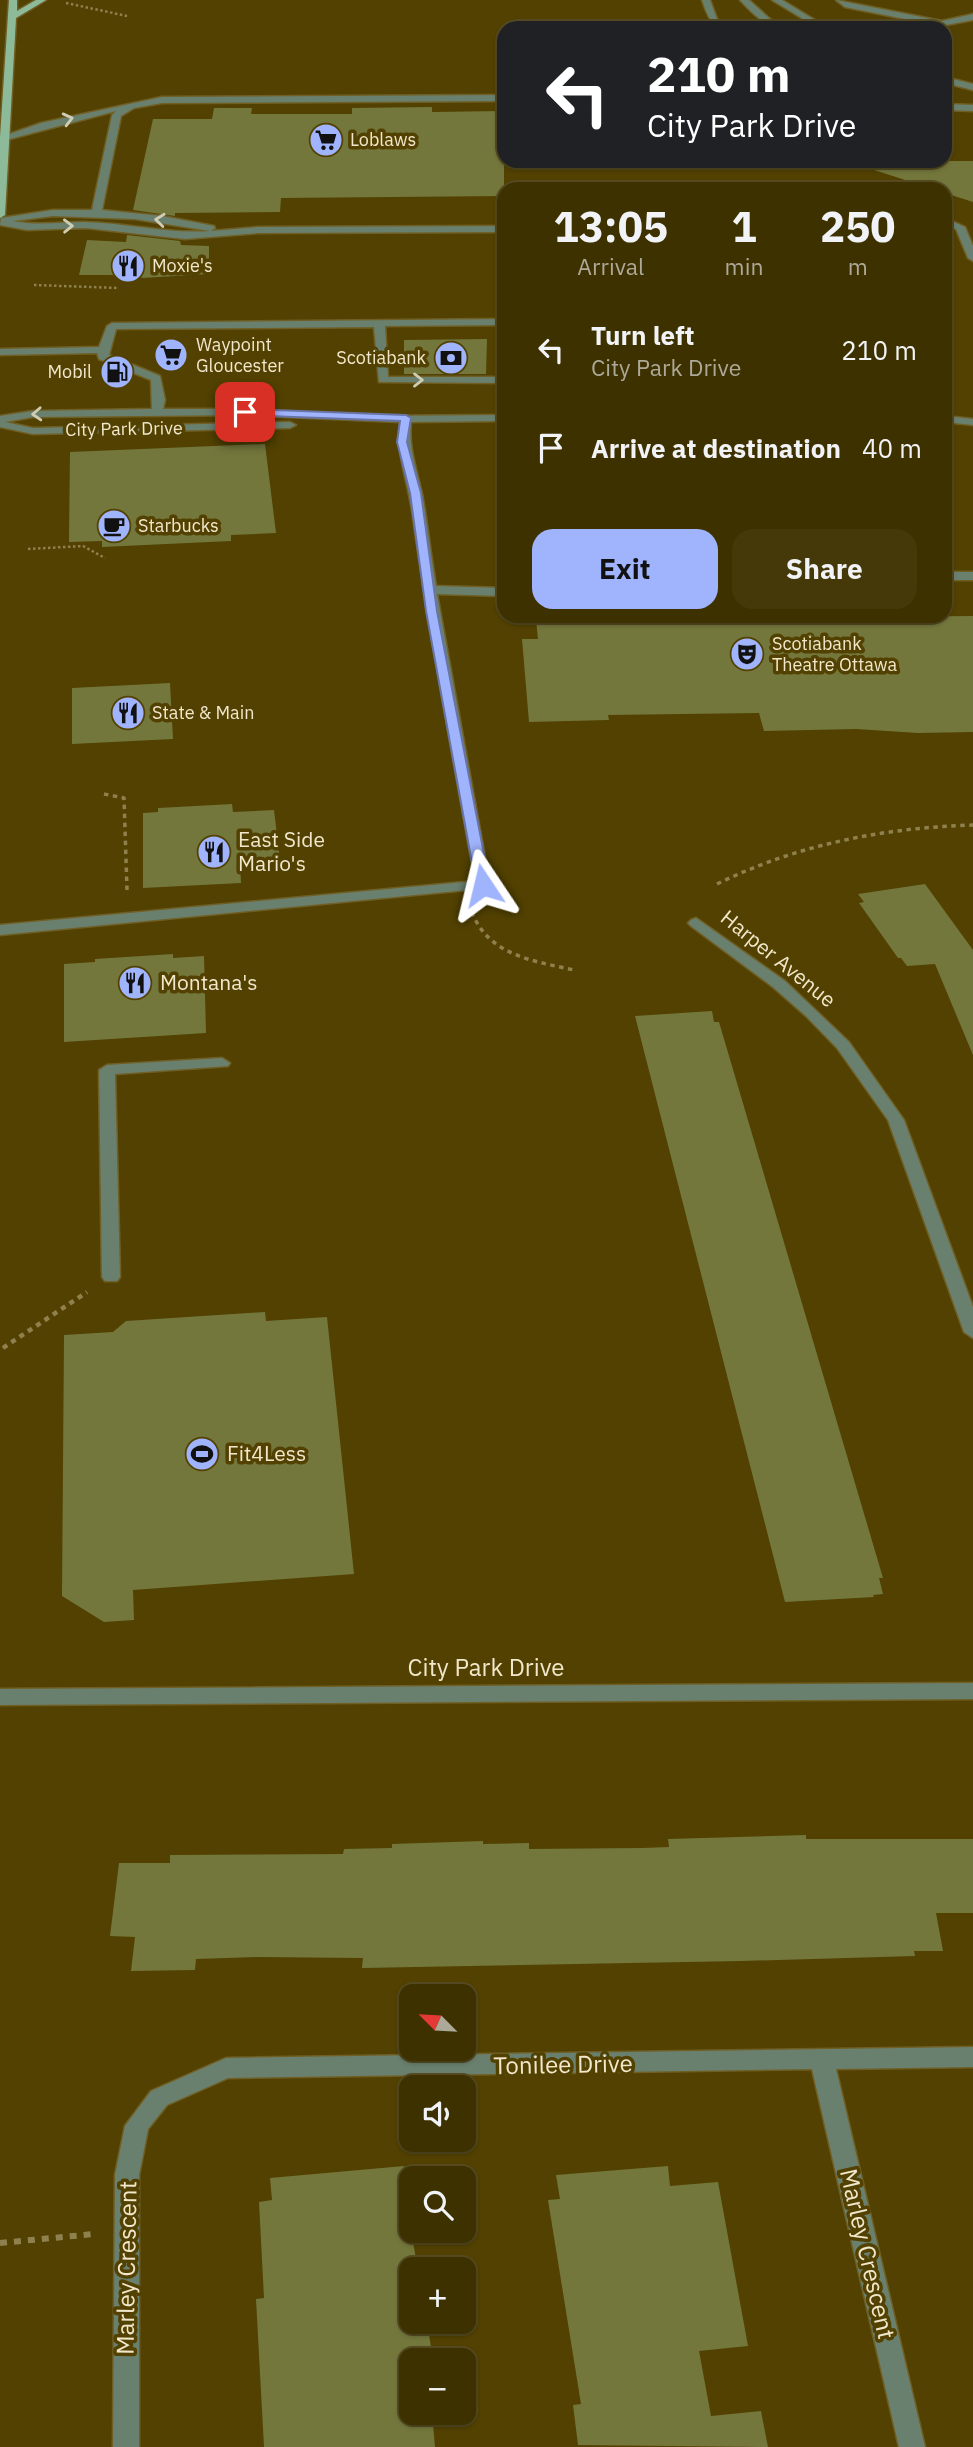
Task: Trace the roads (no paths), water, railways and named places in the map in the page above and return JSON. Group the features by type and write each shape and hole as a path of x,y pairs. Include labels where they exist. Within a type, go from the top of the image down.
{"main road":[{"path":"0,215 13,0"},
{"path":"12,16 42,0"}],"street":[{"path":"706,0 715,21"},
{"path":"744,0 767,21"},
{"path":"776,0 812,21"},
{"path":"840,0 848,5 928,21"},
{"path":"952,22 973,17"},
{"path":"952,81 970,86"},
{"path":"952,92 970,86"},
{"path":"6,137 52,123 162,100 497,98"},
{"path":"96,213 117,115 131,106"},
{"path":"952,107 973,108"},
{"path":"0,222 31,214 96,213 192,224 227,233"},
{"path":"0,222 27,227 86,225 185,236 258,230 497,229"},
{"path":"952,223 960,226 973,258"},
{"path":"157,413 159,400 156,378 103,357 112,326 497,322"},
{"path":"379,323 383,380 497,380"},
{"path":"0,352 103,350"},
{"name":"City Park Drive","path":"0,422 33,414 245,412 374,419"},
{"path":"0,930 483,885 429,590 416,493 402,442 406,418"},
{"name":"City Park Drive","path":"0,422 33,431 233,427 406,418 497,418"},
{"path":"952,420 973,422"},
{"path":"952,576 973,576"},
{"path":"429,590 497,592"},
{"name":"Harper Avenue","path":"696,923 779,984 812,1013 843,1045 895,1120 973,1332"},
{"path":"111,1277 107,1070 222,1063"},
{"name":"City Park Drive","path":"0,1697 973,1691"},
{"name":"Tonilee Drive","path":"159,2098 226,2068 973,2057"},
{"name":"Marley Crescent","path":"822,2061 912,2447"},
{"name":"Marley Crescent","path":"126,2447 127,2175 137,2126 159,2098"}],"place":[{"name":"Loblaws","path":"326,140"},
{"name":"Moxie's","path":"128,266"},
{"name":"Waypoint Gloucester","path":"171,355"},
{"name":"Scotiabank","path":"451,358"},
{"name":"Mobil","path":"117,372"},
{"name":"Starbucks","path":"114,526"},
{"name":"Scotiabank Theatre Ottawa","path":"747,654"},
{"name":"State & Main","path":"128,713"},
{"name":"East Side Mario's","path":"214,852"},
{"name":"Montana's","path":"135,983"},
{"name":"Fit4Less","path":"202,1454"}]}
